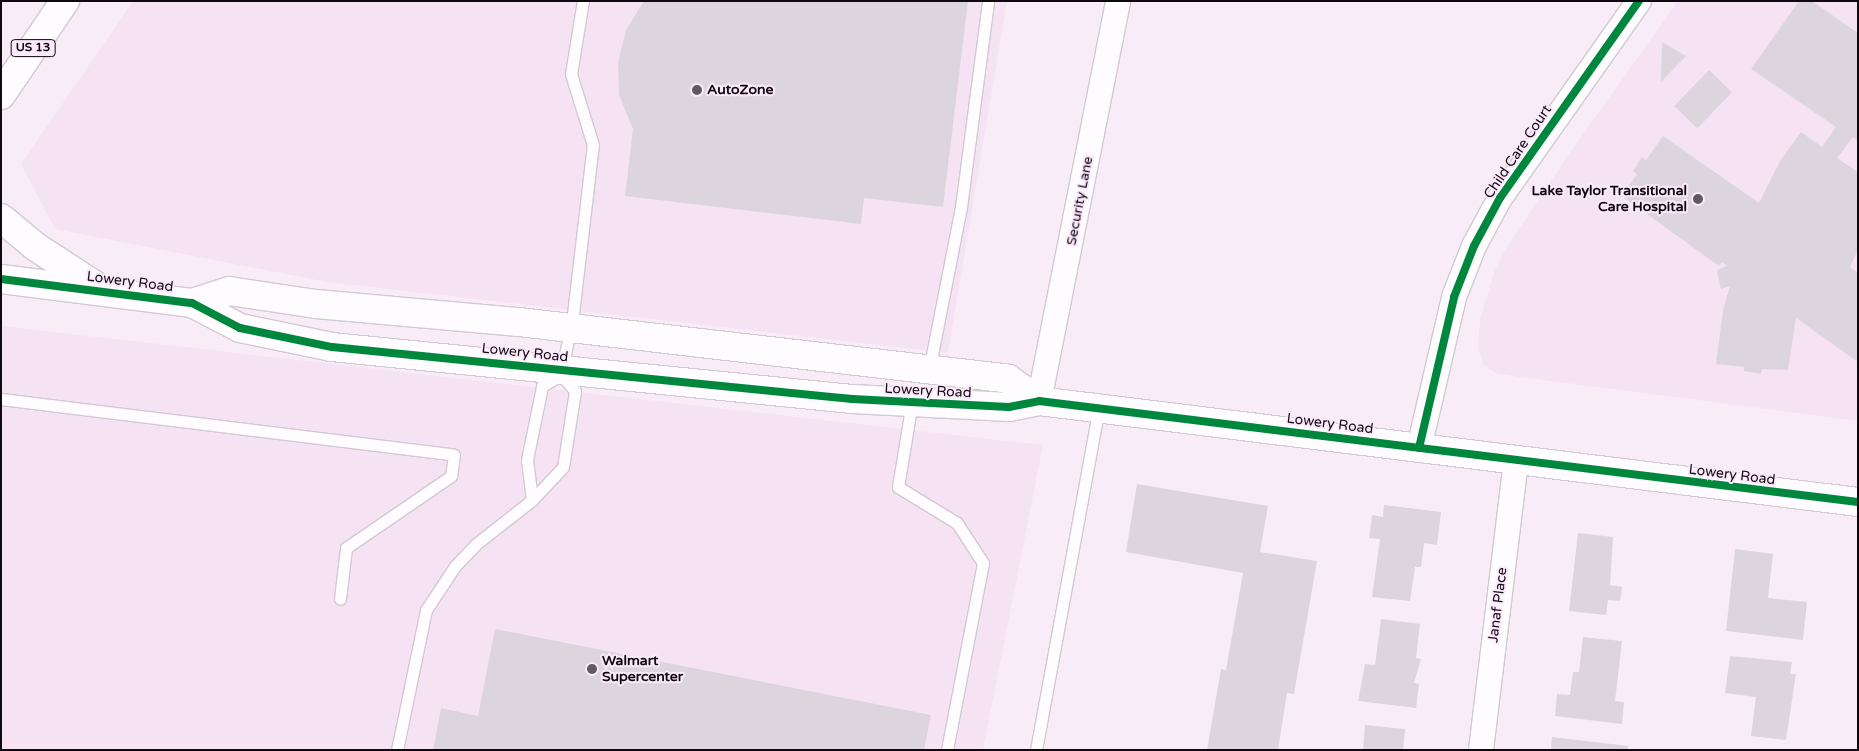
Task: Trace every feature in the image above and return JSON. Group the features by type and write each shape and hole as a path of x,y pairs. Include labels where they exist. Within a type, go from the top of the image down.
{"street":[{"name":"US 13","path":"1,95 65,1"},
{"name":"Security Lane","path":"1039,401 1118,1"},
{"name":"Child Care Court","path":"1418,448 1454,296 1474,246 1500,198 1639,1"},
{"path":"1,218 36,247 105,292"},
{"name":"Lowery Road","path":"1,279 192,303 240,328 332,347 562,372 852,399 1009,408 1039,401 1858,502"},
{"name":"Lowery Road","path":"192,303 229,291 316,304 423,312 1008,379 1039,401"},
{"name":"Janaf Place","path":"1481,750 1516,460"}],"lane":[{"path":"532,500 527,460 542,386 562,372 570,330 593,145 572,74 583,1"},
{"path":"928,370 961,207 988,1"},
{"path":"397,750 426,610 455,566 476,544 532,500 563,467 575,391 562,372"},
{"path":"1,399 454,455 451,476 346,548 340,599"},
{"path":"912,402 898,487 957,523 983,563 947,750"},
{"path":"1036,750 1099,408"}],"shaded area":[{"path":"133,1 1007,1 948,353 327,282 55,229 21,164"},
{"name":"Lake Taylor Transitional Care Hospital","path":"1678,1 1858,1 1858,421 1497,374 1483,364 1478,348 1480,320 1494,272 1504,251 1573,148"},
{"path":"1,326 1043,445 983,750 1,750"}],"building":[{"path":"644,1 968,1 943,207 864,198 861,224 625,196 633,129 619,95 618,62 626,30"},
{"path":"1799,1 1812,1 1858,33 1858,141 1853,137 1837,158 1858,172 1858,250 1850,267 1858,273 1858,362 1796,318 1788,370 1762,369 1761,374 1744,371 1744,367 1716,364 1723,311 1730,286 1721,289 1717,270 1727,266 1722,262 1719,266 1622,196 1637,174 1633,171 1642,157 1646,160 1663,136 1759,203 1780,161 1801,132 1822,147 1836,127 1751,69"},
{"path":"1662,42 1686,56 1661,82"},
{"path":"1709,70 1732,92 1697,128 1674,106"},
{"path":"1137,484 1268,506 1260,552 1317,561 1294,694 1287,693 1278,750 1207,750 1221,669 1226,670 1243,573 1126,552"},
{"path":"1384,505 1441,512 1437,545 1424,543 1421,567 1415,567 1410,601 1372,597 1380,539 1369,538 1372,515 1383,517"},
{"path":"1578,533 1613,537 1610,585 1622,587 1620,601 1608,600 1606,615 1569,611"},
{"path":"1735,549 1773,554 1768,598 1807,602 1803,640 1726,631"},
{"path":"1381,619 1420,624 1416,658 1421,659 1414,683 1419,684 1416,708 1358,701 1365,664 1375,665"},
{"name":"Walmart Supercenter","path":"495,629 931,715 924,750 433,750 441,708 478,716"},
{"path":"1583,637 1622,641 1615,701 1624,702 1622,724 1555,716 1557,694 1570,695 1573,672 1579,672"},
{"path":"1730,656 1792,662 1790,674 1796,674 1786,740 1751,736 1756,697 1725,693"},
{"path":"1365,725 1405,729 1403,750 1363,750"},
{"path":"1552,737 1628,746 1628,750 1551,750"}],"cycle path":[{"path":"1419,448 1454,297 1474,246 1500,198 1639,1"},
{"path":"1,279 192,303 240,328 332,347 852,399 1009,407 1039,401 1858,502"}],"place":[{"name":"AutoZone","path":"697,90"},
{"name":"Lake Taylor Transitional Care Hospital","path":"1698,199"},
{"name":"Walmart Supercenter","path":"592,669"}]}
